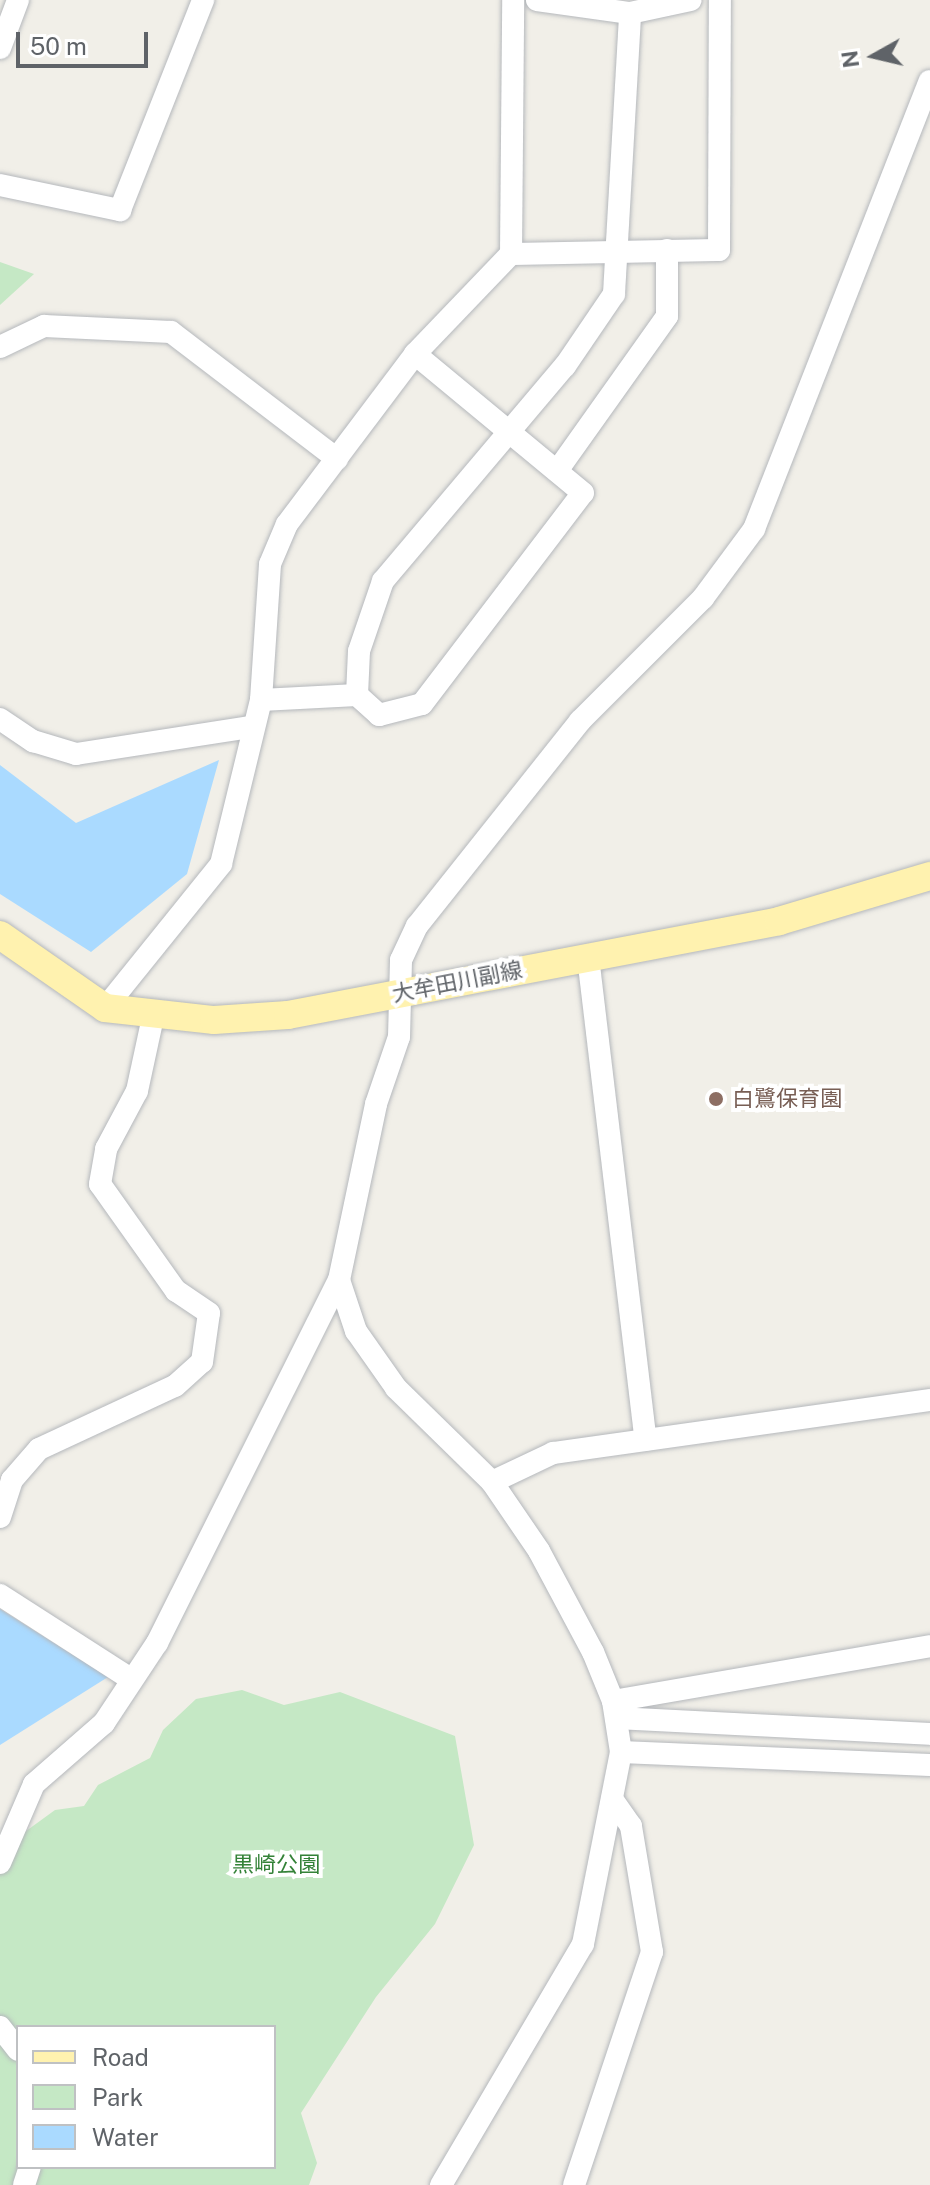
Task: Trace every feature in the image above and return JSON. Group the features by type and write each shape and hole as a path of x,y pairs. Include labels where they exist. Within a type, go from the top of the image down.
{"main road":[{"name":"大牟田川副線","path":"0,935 105,1008 153,1017 288,1015 779,921 929,878"}],"street":[{"path":"0,48 18,0"},
{"path":"0,185 120,210 203,0"},
{"path":"105,1008 221,864 251,727 261,700 270,564 287,524 415,354 511,254 513,0"},
{"path":"537,0 630,13 691,0"},
{"path":"511,254 617,249 719,250 720,0"},
{"path":"357,695 359,651 383,581 508,432 614,294 630,13"},
{"path":"0,1863 5,1839 34,1784 104,1723 157,1643 339,1280 373,1118 399,1037 396,993 417,926 580,721 703,598 754,529 930,81"},
{"path":"557,471 667,316 667,250"},
{"path":"0,347 44,326 171,332 337,459"},
{"path":"261,700 357,695 379,715 422,704 583,493 415,354"},
{"path":"0,719 33,741 76,754 251,727"},
{"path":"588,957 646,1440"},
{"path":"0,1517 12,1480 39,1449 175,1386 202,1362 209,1313 176,1291 100,1184 106,1149 137,1091 153,1017"},
{"path":"339,1280 356,1331 396,1388 492,1482 564,1594 614,1710 621,1752 583,1944 441,2185"},
{"path":"492,1482 553,1453 930,1400"},
{"path":"0,1595 131,1679"},
{"path":"614,1710 930,1646"},
{"path":"614,1710 733,1730 930,1734"},
{"path":"621,1752 930,1765"},
{"path":"574,2185 652,1952 631,1826 612,1799"},
{"path":"0,2027 16,2047"}],"green space":[{"path":"0,262 34,274 0,305"},
{"name":"黒崎公園","path":"242,1690 284,1705 340,1692 455,1736 474,1845 435,1924 376,1997 301,2113 317,2163 309,2185 0,2185 0,1850 55,1810 84,1806 98,1785 150,1758 163,1730 196,1699"}],"water":[{"path":"219,760 187,874 91,952 0,894 0,765 76,823"},
{"path":"0,1609 108,1677 0,1745"}],"place":[{"name":"白鷺保育園","path":"716,1099"}]}
